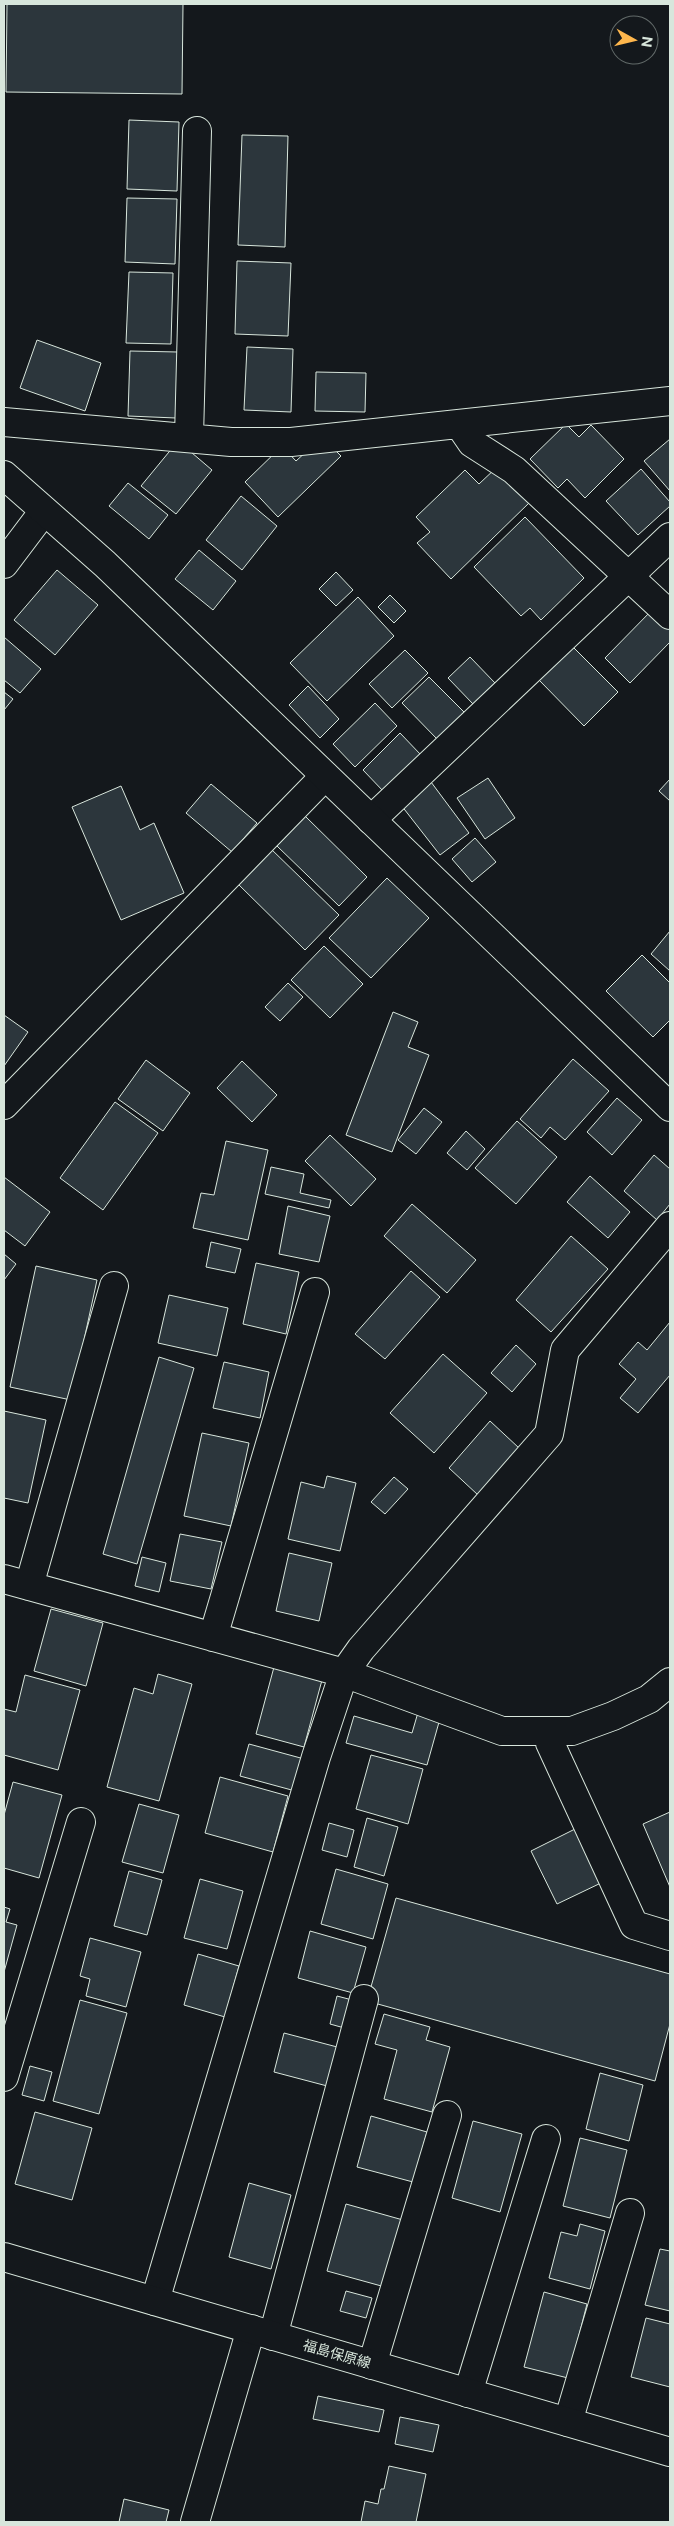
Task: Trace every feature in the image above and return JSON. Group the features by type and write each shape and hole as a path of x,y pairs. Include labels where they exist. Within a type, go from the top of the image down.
{"street":[{"path":"189,437 197,130"},
{"path":"4,422 255,443 291,442 670,402"},
{"path":"459,424 472,443 514,470 670,615"},
{"path":"4,475 105,564 670,1107"},
{"path":"4,564 44,511"},
{"path":"371,820 670,537"},
{"path":"9,1093 326,776"},
{"path":"155,2301 316,1757 344,1672 361,1649 549,1434 565,1350 670,1226"},
{"path":"114,1286 16,1582 344,1672 502,1731 572,1731 613,1716 649,1699 670,1682"},
{"path":"213,1637 315,1292"},
{"path":"549,1732 550,1743 634,1925 670,1936"},
{"path":"4,2077 81,1822"},
{"path":"195,2522 262,2332 364,1999"},
{"path":"372,2365 447,2115"},
{"path":"468,2393 546,2139"},
{"path":"568,2422 630,2213"},
{"name":"福島保原線","path":"4,2257 670,2452"}],"building":[{"path":"7,4 183,4 182,94 6,92"},
{"path":"129,120 179,122 177,191 127,189"},
{"path":"242,135 288,136 285,247 238,245"},
{"path":"127,198 177,199 175,264 125,262"},
{"path":"237,261 291,263 288,336 235,334"},
{"path":"129,272 173,273 171,344 126,343"},
{"path":"37,340 101,363 85,411 20,388"},
{"path":"247,347 293,349 291,412 244,410"},
{"path":"130,351 178,352 176,418 128,416"},
{"path":"316,372 366,373 365,412 315,411"},
{"path":"566,424 579,437 591,425 624,459 585,498 567,479 558,488 530,459"},
{"path":"670,439 670,491 644,461"},
{"path":"178,441 212,470 176,514 141,486"},
{"path":"282,446 296,461 308,450 334,449 341,456 278,517 245,482"},
{"path":"497,467 530,502 451,579 417,543 430,532 416,517 465,470 479,484"},
{"path":"641,469 670,502 670,506 638,535 606,501"},
{"path":"128,483 168,515 149,539 109,506"},
{"path":"241,496 277,526 242,570 206,540"},
{"path":"525,517 584,578 541,620 530,608 521,616 474,567"},
{"path":"199,550 236,581 213,610 175,579"},
{"path":"57,570 98,605 55,655 14,620"},
{"path":"336,572 353,590 336,606 319,589"},
{"path":"390,595 406,611 394,623 378,607"},
{"path":"358,597 394,636 327,701 290,663"},
{"path":"653,609 670,626 670,642 630,683 605,658"},
{"path":"4,637 41,669 20,693 4,680"},
{"path":"573,647 618,692 584,726 539,680"},
{"path":"405,650 428,673 392,708 369,684"},
{"path":"470,657 495,683 473,704 448,678"},
{"path":"429,677 464,712 437,739 402,703"},
{"path":"308,686 339,719 320,738 289,705"},
{"path":"4,692 13,699 4,710"},
{"path":"375,703 397,726 355,767 333,744"},
{"path":"400,733 421,755 384,792 363,770"},
{"path":"488,778 515,818 485,839 457,798"},
{"path":"670,779 670,801 659,791"},
{"path":"431,782 469,833 440,855 401,805"},
{"path":"211,784 257,823 232,852 186,813"},
{"path":"121,786 140,830 154,823 184,893 121,920 72,807"},
{"path":"305,816 367,877 339,906 277,846"},
{"path":"475,838 496,862 472,882 452,859"},
{"path":"269,847 339,915 305,950 236,882"},
{"path":"387,878 429,918 371,978 329,938"},
{"path":"670,931 670,971 651,954"},
{"path":"324,946 363,984 330,1018 291,980"},
{"path":"642,955 670,983 670,1020 653,1037 606,991"},
{"path":"288,983 303,997 280,1021 265,1007"},
{"path":"393,1012 418,1022 408,1047 429,1055 392,1152 346,1135"},
{"path":"4,1015 28,1032 4,1066"},
{"path":"573,1059 609,1091 565,1140 550,1127 541,1138 520,1119"},
{"path":"146,1060 190,1093 163,1131 118,1099"},
{"path":"242,1061 277,1095 252,1122 217,1088"},
{"path":"617,1098 642,1120 612,1155 587,1132"},
{"path":"115,1102 158,1133 103,1210 60,1178"},
{"path":"424,1108 442,1122 416,1154 398,1140"},
{"path":"517,1121 557,1157 516,1204 475,1168"},
{"path":"466,1131 485,1149 467,1170 447,1153"},
{"path":"330,1135 376,1179 351,1206 305,1161"},
{"path":"226,1141 268,1150 248,1240 193,1228 201,1193 214,1195"},
{"path":"654,1155 670,1169 670,1204 657,1220 624,1191"},
{"path":"271,1167 304,1174 300,1193 331,1200 329,1208 265,1194"},
{"path":"590,1176 630,1212 608,1238 567,1202"},
{"path":"4,1177 50,1212 25,1246 4,1230"},
{"path":"412,1204 476,1260 447,1293 384,1236"},
{"path":"288,1206 330,1216 319,1262 279,1254"},
{"path":"571,1236 608,1269 551,1332 516,1300"},
{"path":"211,1242 241,1249 235,1273 206,1267"},
{"path":"4,1254 16,1264 4,1280"},
{"path":"256,1263 299,1272 286,1334 243,1324"},
{"path":"36,1266 97,1280 71,1400 10,1387"},
{"path":"411,1271 440,1297 385,1359 355,1334"},
{"path":"169,1295 228,1308 217,1356 158,1343"},
{"path":"670,1322 670,1375 638,1413 620,1398 636,1379 619,1364 638,1342 647,1350"},
{"path":"516,1345 536,1364 512,1392 491,1373"},
{"path":"443,1354 487,1393 434,1453 390,1413"},
{"path":"159,1357 194,1368 137,1564 103,1554"},
{"path":"224,1362 269,1372 260,1418 213,1408"},
{"path":"4,1411 46,1420 28,1503 4,1498"},
{"path":"490,1421 519,1448 478,1495 449,1468"},
{"path":"202,1433 249,1443 231,1526 184,1516"},
{"path":"327,1476 356,1483 340,1551 288,1539 301,1482 324,1488"},
{"path":"394,1477 408,1489 385,1514 371,1502"},
{"path":"180,1534 222,1542 211,1589 170,1581"},
{"path":"289,1553 332,1563 319,1621 276,1611"},
{"path":"142,1557 166,1563 159,1592 135,1586"},
{"path":"51,1609 103,1623 86,1686 34,1671"},
{"path":"274,1667 322,1680 304,1747 256,1734"},
{"path":"158,1674 192,1684 159,1801 107,1787 134,1688 153,1694"},
{"path":"25,1675 80,1690 58,1770 4,1755 4,1709 16,1712"},
{"path":"419,1709 441,1715 427,1765 346,1743 354,1716 412,1733"},
{"path":"249,1744 308,1760 299,1792 240,1776"},
{"path":"371,1755 423,1769 408,1824 356,1809"},
{"path":"220,1777 288,1796 273,1852 205,1833"},
{"path":"13,1782 62,1795 39,1878 4,1868 4,1815"},
{"path":"139,1804 179,1815 163,1873 122,1862"},
{"path":"670,1812 670,1887 643,1824"},
{"path":"367,1818 398,1827 384,1876 354,1867"},
{"path":"329,1823 354,1830 347,1857 322,1850"},
{"path":"577,1828 603,1882 557,1904 531,1851"},
{"path":"336,1869 388,1884 373,1939 321,1924"},
{"path":"129,1871 162,1880 147,1935 114,1926"},
{"path":"200,1879 243,1891 227,1949 184,1938"},
{"path":"396,1898 670,1974 670,2024 655,2081 367,2001"},
{"path":"4,1907 10,1909 6,1922 17,1925 4,1972"},
{"path":"310,1931 366,1947 353,1993 298,1978"},
{"path":"90,1938 141,1952 126,2007 86,1996 90,1979 80,1976"},
{"path":"198,1954 239,1966 225,2017 184,2005"},
{"path":"337,1996 356,2001 348,2029 330,2024"},
{"path":"80,2000 127,2013 99,2114 53,2101"},
{"path":"384,2014 430,2027 426,2040 450,2047 432,2112 384,2099 397,2050 375,2044"},
{"path":"284,2033 341,2048 331,2087 274,2072"},
{"path":"30,2066 52,2072 44,2101 22,2095"},
{"path":"600,2073 643,2085 629,2141 586,2129"},
{"path":"35,2112 92,2128 72,2200 15,2184"},
{"path":"371,2116 427,2132 413,2182 357,2167"},
{"path":"473,2121 522,2134 500,2212 452,2198"},
{"path":"580,2138 627,2150 610,2218 563,2206"},
{"path":"249,2183 291,2195 271,2269 229,2257"},
{"path":"346,2204 403,2220 385,2287 327,2271"},
{"path":"580,2224 605,2231 590,2289 549,2278 561,2232 577,2236"},
{"path":"660,2249 670,2251 670,2311 645,2305"},
{"path":"346,2291 372,2298 366,2318 340,2311"},
{"path":"544,2292 587,2304 568,2378 524,2367"},
{"path":"646,2318 670,2324 670,2387 631,2377"},
{"path":"318,2396 384,2410 379,2432 313,2419"},
{"path":"400,2417 439,2425 433,2452 395,2444"},
{"path":"389,2466 426,2474 416,2522 361,2522 365,2501 378,2504 381,2489 384,2489"},
{"path":"124,2499 169,2510 166,2522 119,2522"}]}
